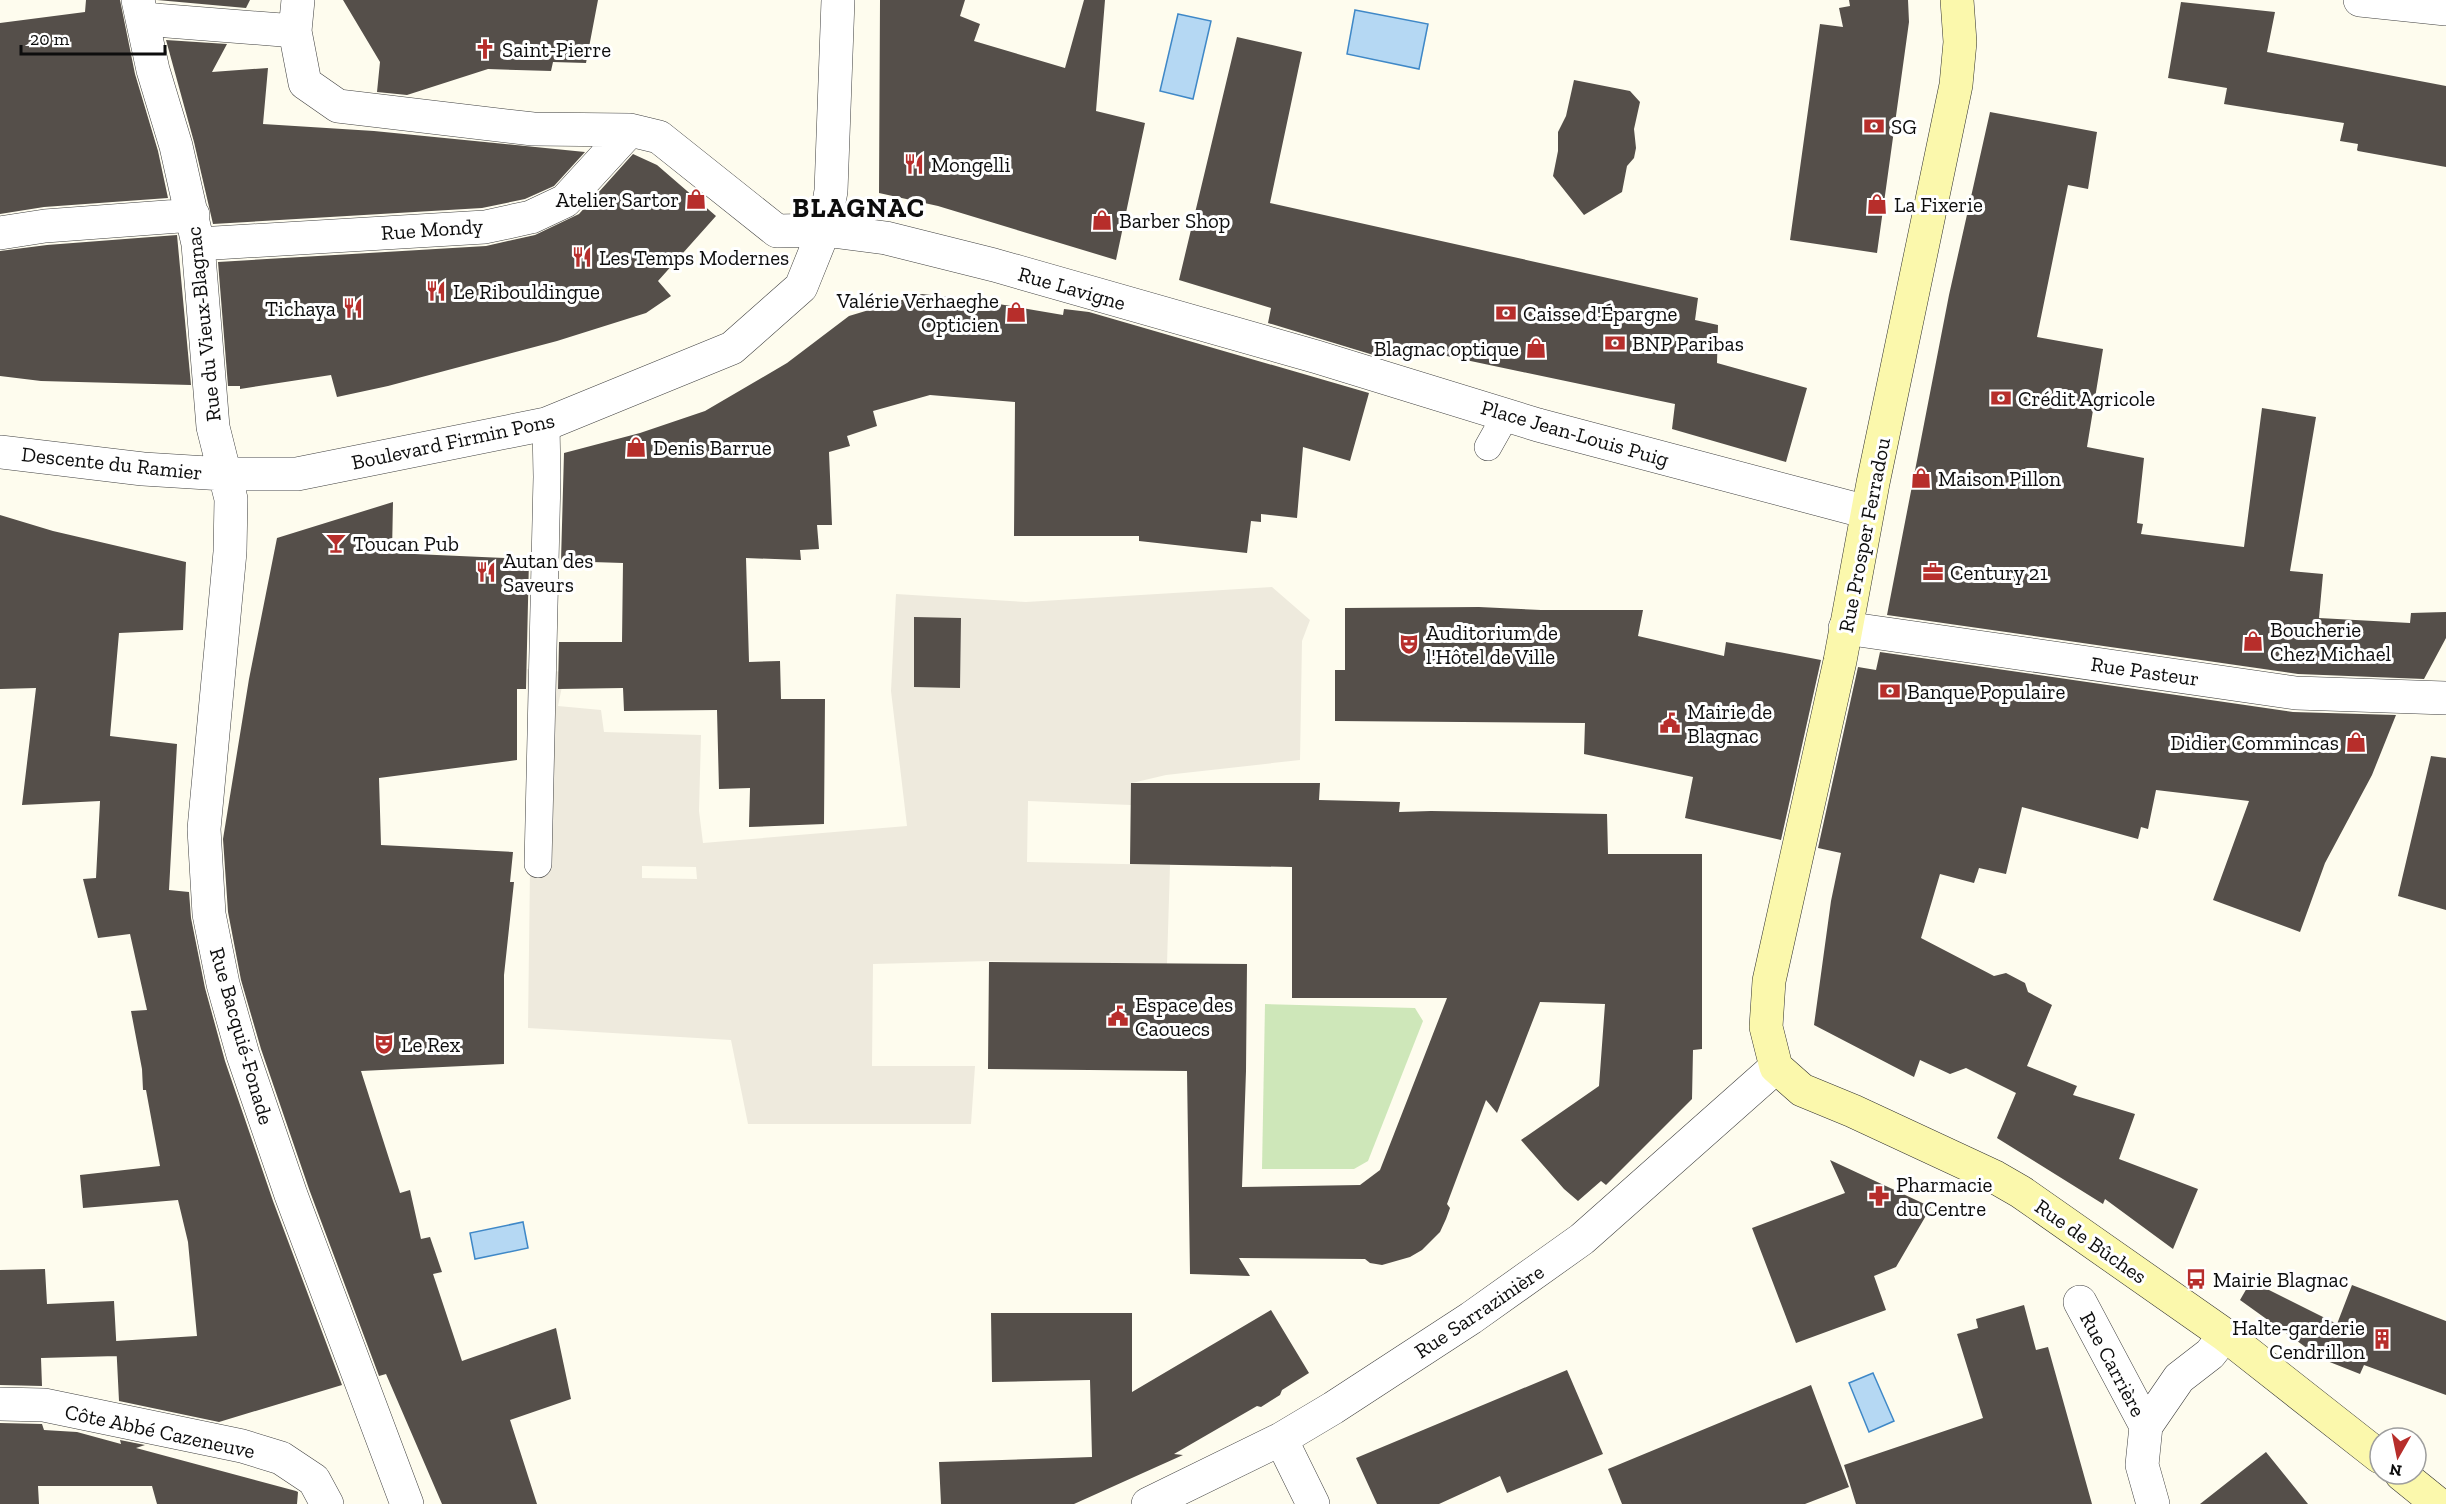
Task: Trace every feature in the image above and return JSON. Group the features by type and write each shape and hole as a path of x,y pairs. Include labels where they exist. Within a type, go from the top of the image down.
{"main road":[{"name":"Rue Prosper Ferradou","path":"1776,1067 1766,1027 1769,981 1840,662 1867,512 1956,85 1960,42 1957,0"},
{"name":"Rue de Bûches","path":"1776,1067 1802,1090 1995,1177 2021,1192 2225,1335 2368,1448"},
{"path":"2416,1486 2438,1504"}],"street":[{"name":"Boulevard Firmin Pons","path":"224,474 297,474 546,424 732,348 801,287 824,230 831,191 838,0"},
{"path":"2360,0 2446,9"},
{"path":"140,9 296,15"},
{"name":"Rue du Vieux-Blagnac","path":"140,9 153,70 176,146 196,229 213,426 224,474"},
{"name":"Rue Lavigne","path":"296,15 305,83 338,106 533,129 630,130 659,136 777,231 824,230 886,238 994,265 1317,357"},
{"name":"Rue Mondy","path":"0,233 45,226 196,229 485,227 531,217 565,201 630,130"},
{"name":"Place Jean-Louis Puig","path":"1317,357 1506,415 1867,512"},
{"name":"Descente du Ramier","path":"0,452 143,469 224,474"},
{"name":"Rue Bacquié-Fonade","path":"224,474 231,499 230,552 204,829 209,914 223,984 250,1077 295,1206 407,1504"},
{"name":"Rue Pasteur","path":"1845,628 2295,693 2446,698"},
{"name":"Rue Sarrazinière","path":"1148,1504 1281,1439 1471,1318 1582,1239 1776,1067"},
{"name":"Rue Carrière","path":"2080,1302 2146,1426"},
{"name":"Rue Carrière","path":"2153,1504 2142,1465 2146,1426 2179,1378 2210,1354 2225,1335"},
{"name":"Côte Abbé Cazeneuve","path":"0,1404 45,1405 242,1446 281,1458 320,1492"},
{"path":"1281,1439 1313,1504"}],"lane":[{"path":"1488,447 1506,415"},
{"path":"538,864 548,477 546,424"}],"green space":[{"path":"1265,1004 1415,1008 1423,1021 1368,1161 1354,1169 1262,1169"}],"shaded area":[{"path":"1272,587 1310,620 1302,641 1300,760 1166,775 1132,783 1131,805 1028,801 1027,862 1170,865 1167,964 989,961 873,964 872,1066 975,1066 971,1124 748,1124 731,1040 528,1028 530,869 527,669 565,672 558,706 601,710 604,732 701,735 699,811 703,843 907,826 891,691 896,594 1026,602","holes":["642,866 696,867 697,879 642,878"]}],"water":[{"path":"1355,10 1428,24 1419,69 1347,54"},
{"path":"1178,14 1211,21 1193,99 1160,91"},
{"path":"523,1222 528,1248 475,1259 470,1233"},
{"path":"1873,1373 1894,1421 1869,1432 1849,1383"}],"building":[{"path":"86,0 120,0 135,74 158,151 168,198 44,207 0,214 0,23 85,12"},
{"path":"157,0 250,0 246,8"},
{"name":"Saint-Pierre","path":"343,0 598,0 586,63 553,62 551,71 488,69 407,95 377,92 380,62"},
{"path":"880,0 965,0 960,16 980,24 974,41 1065,68 1084,0 1105,0 1096,111 1145,123 1116,260 938,206 879,193"},
{"path":"1849,0 1908,0 1909,22 1877,253 1790,240 1820,24 1843,27 1839,8 1850,6"},
{"path":"2181,2 2275,12 2267,52 2446,86 2446,167 2358,151 2358,144 2340,141 2344,123 2224,104 2227,88 2168,78"},
{"path":"1237,37 1302,52 1270,203 1698,298 1695,320 1718,325 1717,363 1807,388 1786,462 1672,429 1675,404 1428,352 1383,345 1380,357 1268,323 1271,308 1179,280"},
{"path":"166,40 227,44 212,72 268,68 263,124 374,131 585,152 554,186 525,199 482,208 213,224 194,142"},
{"path":"1574,80 1630,91 1640,102 1634,129 1636,148 1634,158 1627,166 1622,192 1584,215 1553,176 1558,151 1558,132 1566,116"},
{"path":"1990,112 2097,132 2088,189 2068,185 2037,337 2103,349 2087,447 2144,458 2137,523 2143,524 2141,534 2244,547 2262,408 2316,417 2290,571 2323,574 2319,618 2410,623 2411,613 2446,612 2446,638 2424,679 2298,674 1887,615 1949,295"},
{"path":"633,154 657,165 716,216 658,281 671,296 646,313 557,341 388,386 337,397 331,375 240,389 240,386 228,386 218,262 486,246 535,235 579,214"},
{"path":"177,235 191,385 41,381 0,376 0,251"},
{"path":"922,294 975,300 1063,315 1064,309 1089,312 1369,393 1350,461 1303,447 1297,518 1261,514 1261,522 1251,521 1247,553 1139,541 1139,536 1014,536 1015,402 930,395 873,411 877,426 847,436 850,446 829,452 832,525 817,525 819,549 800,550 801,560 746,558 749,662 780,661 781,699 825,699 824,824 749,827 750,788 719,789 717,710 624,711 623,688 558,689 559,642 622,642 623,563 561,561 564,453 640,433 705,411 787,363 849,316"},
{"path":"393,502 392,553 529,559 526,689 517,689 517,760 379,778 381,845 513,852 510,882 514,882 504,975 504,1064 361,1071 400,1193 410,1190 421,1239 430,1237 442,1272 433,1274 462,1361 556,1328 571,1399 510,1420 537,1504 442,1504 386,1374 379,1376 309,1189 261,1049 241,980 228,912 223,839 249,679 277,538"},
{"path":"0,515 53,531 186,562 183,630 119,633 110,736 177,744 169,890 189,892 191,918 205,988 225,1061 273,1201 342,1385 219,1422 119,1401 116,1341 197,1336 188,1242 178,1200 83,1208 80,1175 160,1166 146,1090 143,1090 142,1069 131,1011 147,1010 130,934 98,938 83,879 96,878 100,801 22,805 36,688 0,689"},
{"name":"Mairie de Blagnac","path":"1479,607 1541,610 1643,610 1638,636 1724,656 1726,642 1821,660 1781,840 1685,818 1693,777 1584,754 1585,723 1335,721 1335,670 1345,670 1345,608"},
{"path":"914,617 961,618 960,688 914,687"},
{"path":"1880,652 2293,712 2396,715 2372,775 2325,863 2300,932 2213,900 2249,801 2156,790 2148,829 2141,827 2138,839 2022,807 2006,874 1979,868 1974,883 1940,874 1921,938 1994,976 2006,973 2025,983 2028,992 2052,1005 2027,1066 2077,1086 2073,1095 2135,1114 2119,1159 2198,1189 2173,1249 2105,1199 2103,1204 1997,1138 2016,1093 1966,1068 1950,1074 1920,1060 1914,1077 1814,1025 1831,901 1841,853 1818,848 1858,667 1876,670"},
{"path":"2431,756 2446,758 2446,910 2398,896"},
{"path":"1131,783 1320,783 1319,800 1400,802 1399,812 1607,814 1608,854 1702,854 1702,1049 1693,1050 1692,1099 1606,1185 1601,1181 1578,1201 1564,1189 1521,1140 1599,1086 1605,1004 1540,1002 1497,1113 1486,1100 1447,1204 1450,1208 1446,1219 1440,1232 1422,1250 1410,1257 1382,1265 1370,1263 1365,1259 1239,1258 1250,1276 1190,1274 1187,1071 988,1069 989,962 1247,964 1242,1187 1360,1185 1380,1170 1447,998 1292,998 1292,867 1130,864"},
{"path":"1830,1160 1931,1207 1896,1267 1874,1276 1886,1310 1796,1343 1752,1228 1845,1193"},
{"path":"45,1269 47,1304 114,1301 117,1356 41,1358 42,1386 0,1385 0,1270"},
{"name":"Halte-garderie Cendrillon","path":"2251,1281 2337,1324 2352,1285 2446,1321 2446,1395 2364,1365 2360,1374 2322,1359 2240,1300"},
{"path":"2024,1305 2036,1350 2048,1347 2092,1504 1856,1504 1844,1465 1983,1418 1957,1334 1978,1328 1976,1319"},
{"path":"1271,1310 1309,1373 1261,1407 1257,1406 1174,1454 1183,1455 1074,1504 941,1504 939,1462 1092,1457 1090,1380 992,1382 991,1313 1132,1313 1132,1392"},
{"path":"1567,1370 1603,1454 1507,1493 1500,1476 1439,1504 1377,1504 1356,1458"},
{"path":"1811,1385 1849,1487 1805,1504 1622,1504 1608,1469"},
{"path":"0,1423 42,1424 44,1430 77,1432 121,1444 120,1440 145,1445 136,1448 296,1491 298,1492 297,1504 157,1504 152,1486 38,1486 39,1504 0,1504"},
{"path":"2266,1452 2308,1504 2200,1504"}],"place":[{"name":"Saint-Pierre","path":"485,49"},
{"name":"SG","path":"1874,126"},
{"name":"Mongelli","path":"914,164"},
{"name":"Atelier Sartor","path":"696,199"},
{"name":"La Fixerie","path":"1877,204"},
{"name":"Barber Shop","path":"1102,220"},
{"name":"Les Temps Modernes","path":"582,257"},
{"name":"Le Ribouldingue","path":"436,291"},
{"name":"Tichaya","path":"353,308"},
{"name":"Valérie Verhaeghe Opticien","path":"1016,312"},
{"name":"Caisse d'Épargne","path":"1506,313"},
{"name":"BNP Paribas","path":"1615,343"},
{"name":"Blagnac optique","path":"1536,348"},
{"name":"Crédit Agricole","path":"2001,398"},
{"name":"Denis Barrue","path":"636,447"},
{"name":"Maison Pillon","path":"1921,478"},
{"name":"Toucan Pub","path":"336,543"},
{"name":"Autan des Saveurs","path":"486,572"},
{"name":"Century 21","path":"1933,572"},
{"name":"Boucherie Chez Michael","path":"2253,641"},
{"name":"Auditorium de l'Hôtel de Ville","path":"1409,644"},
{"name":"Banque Populaire","path":"1890,691"},
{"name":"Mairie de Blagnac","path":"1670,723"},
{"name":"Didier Commincas","path":"2356,742"},
{"name":"Espace des Caouecs","path":"1118,1016"},
{"name":"Le Rex","path":"384,1044"},
{"name":"Pharmacie du Centre","path":"1879,1196"},
{"name":"Mairie Blagnac","path":"2196,1279"},
{"name":"Halte-garderie Cendrillon","path":"2382,1339"}],"district":[{"name":"BLAGNAC","path":"859,208"}]}
